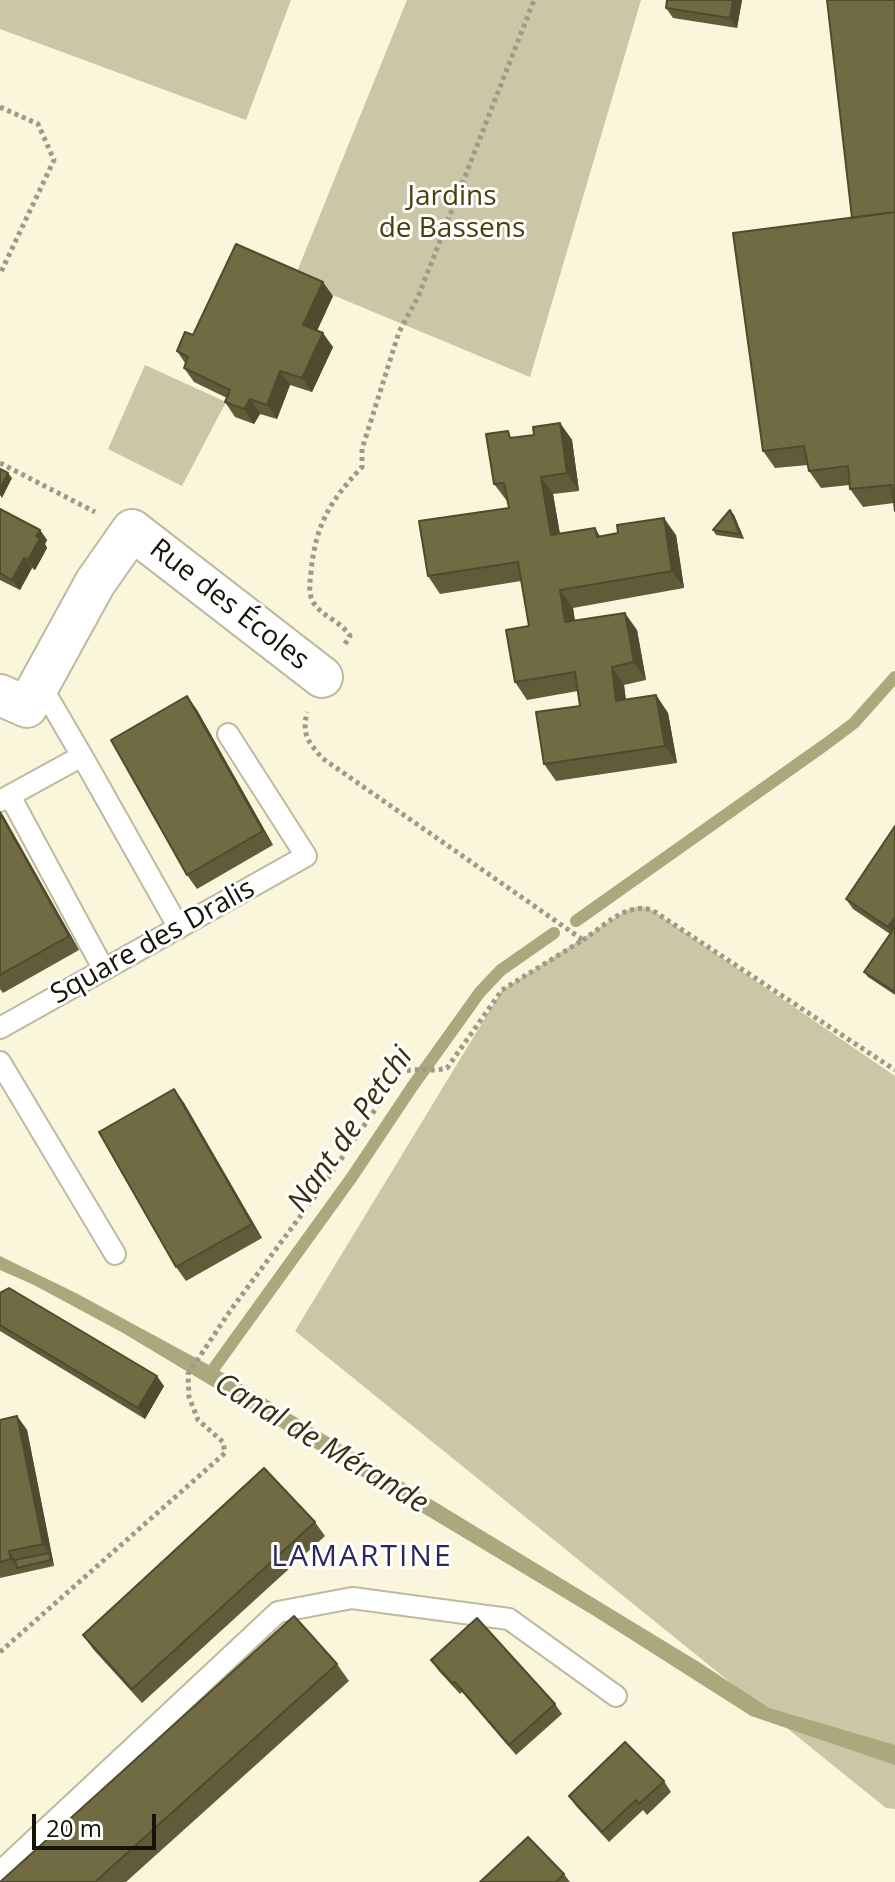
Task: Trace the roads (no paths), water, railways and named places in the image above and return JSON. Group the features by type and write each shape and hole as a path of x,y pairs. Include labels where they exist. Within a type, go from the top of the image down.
{"street":[{"name":"Rue des Écoles","path":"0,695 27,707 95,583 132,530 322,677"}],"lane":[{"path":"40,684 179,928"},
{"name":"Square des Dralis","path":"0,1028 306,856 228,734"},
{"path":"82,756 5,798 104,970"},
{"path":"0,1062 115,1254"},
{"path":"0,1872 278,1612 352,1598 509,1619 616,1696"}],"water":[{"name":"Canal de Mérande","path":"0,1256 76,1293 220,1371 699,1662 769,1708 895,1745 895,1765 751,1716 594,1616 123,1333 0,1270"}],"waterway":[{"name":"Nant de Petchi","path":"576,921 854,723 895,677"},
{"name":"Nant de Petchi","path":"209,1375 480,992 501,970 554,933"}],"district":[{"name":"LAMARTINE","path":"362,1557"}],"park label":[{"name":"Jardins de Bassens","path":"452,213"}]}
